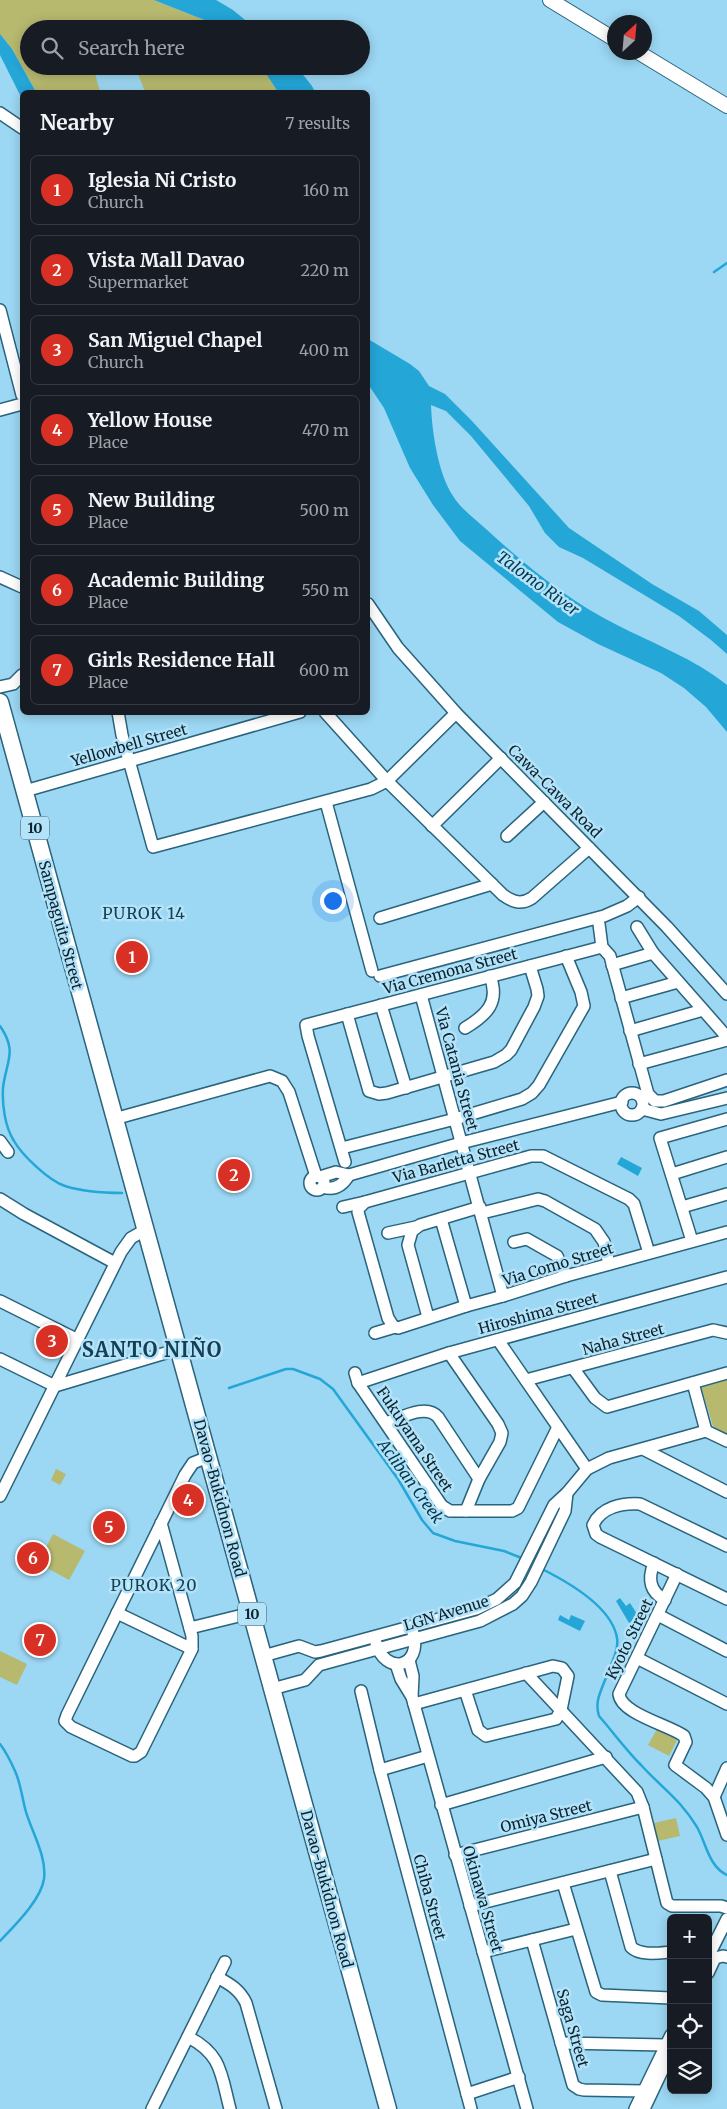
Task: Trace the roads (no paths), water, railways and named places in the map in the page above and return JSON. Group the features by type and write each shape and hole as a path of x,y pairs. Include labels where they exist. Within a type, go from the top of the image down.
{"highway":[{"name":"Sampaguita Street","path":"0,702 114,1119"},
{"name":"Davao-Bukidnon Road","path":"114,1119 388,2109"}],"main road":[{"path":"550,0 607,35"},
{"path":"651,60 727,106"}],"street":[{"path":"0,113 20,127"},
{"path":"0,310 20,387"},
{"path":"0,410 20,405"},
{"path":"0,577 20,587"},
{"name":"Cawa-Cawa Road","path":"370,607 398,648 456,713 639,897 727,994"},
{"path":"0,687 12,684 20,677"},
{"path":"119,715 122,735 153,847 371,789 387,781 456,713"},
{"name":"Yellowbell Street","path":"25,791 130,759 289,715"},
{"path":"329,715 387,781 492,884 514,901 526,901 536,895 589,848"},
{"path":"432,826 501,758"},
{"path":"326,802 376,974 604,916 627,906 639,897"},
{"path":"507,836 544,802"},
{"path":"380,918 492,884"},
{"path":"599,924 602,947 608,951 646,1091 652,1099 664,1101 727,1080"},
{"path":"637,927 653,954 727,1039 639,1064"},
{"name":"Via Cremona Street","path":"342,1148 306,1025 602,947"},
{"path":"612,965 653,954"},
{"path":"344,1162 342,1148 455,1119 522,1099 532,1093 539,1085 583,1008 581,992 566,956"},
{"path":"347,1014 369,1091 378,1094 406,1088 494,1062 506,1055 511,1050 538,996 530,966"},
{"path":"465,1028 481,1019 491,1004 495,990 490,976"},
{"path":"621,998 678,982"},
{"name":"Via Catania Street","path":"421,995 503,1296"},
{"path":"382,1005 406,1088"},
{"path":"630,1031 703,1010"},
{"path":"114,1119 270,1076 282,1081 289,1092 320,1180 336,1172 349,1175 461,1143 622,1102 627,1094 636,1094 643,1100 642,1109 636,1114 630,1114 624,1110 622,1102"},
{"path":"642,1109 661,1114 727,1098"},
{"path":"692,1241 660,1138 727,1119"},
{"path":"0,1141 8,1152"},
{"name":"Via Barletta Street","path":"343,1207 531,1156 549,1158 634,1204 649,1253"},
{"path":"672,1174 727,1157"},
{"path":"682,1207 727,1194"},
{"path":"0,1199 115,1264"},
{"path":"388,1233 481,1210 538,1200 545,1201 601,1235 609,1264"},
{"path":"368,1201 358,1208 358,1212 388,1318 397,1328"},
{"path":"442,1219 466,1306"},
{"path":"416,1227 412,1231 408,1245 428,1317"},
{"path":"0,1496 115,1264 131,1238 145,1230"},
{"name":"Via Como Street","path":"375,1332 397,1328 566,1276 727,1232"},
{"path":"514,1242 527,1240 557,1256 561,1261 566,1276"},
{"name":"Hiroshima Street","path":"357,1378 727,1277"},
{"path":"0,1301 78,1340"},
{"name":"Naha Street","path":"526,1380 713,1330 727,1333"},
{"path":"498,1340 587,1469"},
{"path":"0,1359 55,1386 179,1349"},
{"path":"449,1353 498,1424 502,1433 500,1442 479,1479 466,1511"},
{"path":"573,1368 595,1398 607,1407 727,1373"},
{"name":"Fukuyama Street","path":"357,1378 442,1506 450,1511 512,1511 518,1508 558,1427"},
{"path":"692,1383 706,1431 727,1441"},
{"path":"386,1423 425,1410 432,1412 438,1417 479,1479"},
{"name":"LGN Avenue","path":"263,1656 296,1647 306,1648 315,1652 321,1651 469,1611 492,1602 512,1588 554,1506 567,1494 587,1469 609,1458 706,1431"},
{"path":"643,1449 727,1492"},
{"path":"161,1523 190,1628 192,1649 138,1754 128,1755 70,1728 65,1721 66,1715 161,1523 189,1468 193,1463 208,1457"},
{"name":"LGN Avenue","path":"272,1689 305,1680 319,1665 472,1623 498,1613 522,1596 531,1582 566,1511 567,1494"},
{"path":"727,1546 640,1504 609,1508 598,1516 593,1525 596,1534 600,1537 727,1599"},
{"path":"654,1563 650,1572 650,1583 657,1594 665,1600"},
{"name":"Kyoto Street","path":"677,1574 619,1694 621,1702 628,1708 684,1736 686,1742 675,1766 706,1788 714,1797 727,1835"},
{"path":"512,1588 522,1596"},
{"path":"469,1611 472,1623"},
{"path":"117,1612 192,1649"},
{"path":"190,1628 251,1612"},
{"path":"658,1615 727,1651"},
{"path":"375,1637 383,1658 396,1664 409,1660 414,1654 415,1639 411,1626"},
{"path":"306,1648 313,1672"},
{"path":"637,1658 727,1704"},
{"path":"409,1660 413,1676 413,1701"},
{"path":"396,1664 401,1679 413,1701"},
{"path":"413,1701 465,1690 553,1666 558,1666 565,1670 568,1680 559,1716 552,1722 486,1736 478,1730 465,1690"},
{"path":"526,1673 632,1785 643,1807 665,1900 669,1904 720,1906 727,1908"},
{"name":"Chiba Street","path":"361,1692 380,1770 472,2109"},
{"name":"Okinawa Street","path":"413,1701 527,2109"},
{"path":"380,1770 428,1756"},
{"path":"441,1805 606,1757"},
{"path":"714,1797 727,1768"},
{"name":"Omiya Street","path":"455,1855 643,1807"},
{"path":"470,1906 656,1859"},
{"path":"610,1871 631,1947 644,1953 667,1952"},
{"path":"562,1882 594,1988 598,1994 667,1998"},
{"path":"712,1948 727,1919"},
{"path":"483,1952 576,1929"},
{"name":"Saga Street","path":"532,1940 572,2081 576,2087 584,2090 644,2091"},
{"path":"712,1964 715,1958 727,1957"},
{"path":"154,2109 225,1962"},
{"path":"217,1977 235,1988 242,1995 246,2003 276,2109"},
{"path":"188,2037 206,2047 217,2062 230,2109"},
{"path":"561,2043 667,2044"},
{"path":"635,2109 667,2048"},
{"path":"644,2109 667,2049"},
{"path":"467,2094 519,2077"}],"water":[{"path":"154,0 216,0 245,20 204,20"},
{"path":"0,34 20,63 20,75 27,75 35,90 20,90 20,95 0,55"},
{"path":"267,75 303,75 314,90 277,90"},
{"name":"Talomo River","path":"370,340 410,364 419,371 429,386 445,394 569,528 652,584 699,611 727,635 727,654 679,616 583,558 559,547 545,533 529,506 471,436 446,411 431,405 434,440 443,476 453,496 468,514 516,556 565,594 617,625 702,667 727,685 727,732 706,707 684,688 661,673 598,644 558,622 460,541 433,505 410,468 384,408 370,387"},
{"path":"621,1157 642,1168 638,1176 617,1164"},
{"path":"620,1598 626,1606 630,1603 639,1617 629,1623 616,1601"},
{"path":"560,1615 569,1620 571,1615 585,1621 580,1631 558,1620"}],"waterway":[{"path":"714,272 727,263"},
{"name":"Acliban Creek","path":"0,1026 10,1050 3,1088 6,1123 18,1147 36,1167 51,1179 65,1186 86,1191 122,1193"},
{"name":"Acliban Creek","path":"229,1388 286,1369 293,1369 320,1379 333,1389 398,1479 422,1520 433,1533 455,1541 504,1551 524,1559"},
{"name":"Acliban Creek","path":"542,1569 576,1588 607,1616 617,1638 617,1647 599,1695 597,1705 599,1716 635,1759 671,1794 691,1817 712,1861 727,1875"},
{"path":"0,1744 17,1776 26,1812 41,1853 44,1871 44,1879 38,1895 26,1912 0,1941"}],"place":[{"name":"Iglesia Ni Cristo","path":"132,957"},
{"name":"Vista Mall Davao","path":"234,1175"},
{"name":"San Miguel Chapel","path":"52,1341"},
{"name":"Yellow House","path":"188,1500"},
{"name":"New Building","path":"109,1527"},
{"name":"Academic Building","path":"33,1558"},
{"name":"Girls Residence Hall","path":"40,1640"}],"district":[{"name":"PUROK 14","path":"144,913"},
{"name":"SANTO NIÑO","path":"152,1349"},
{"name":"PUROK 20","path":"154,1585"}]}
